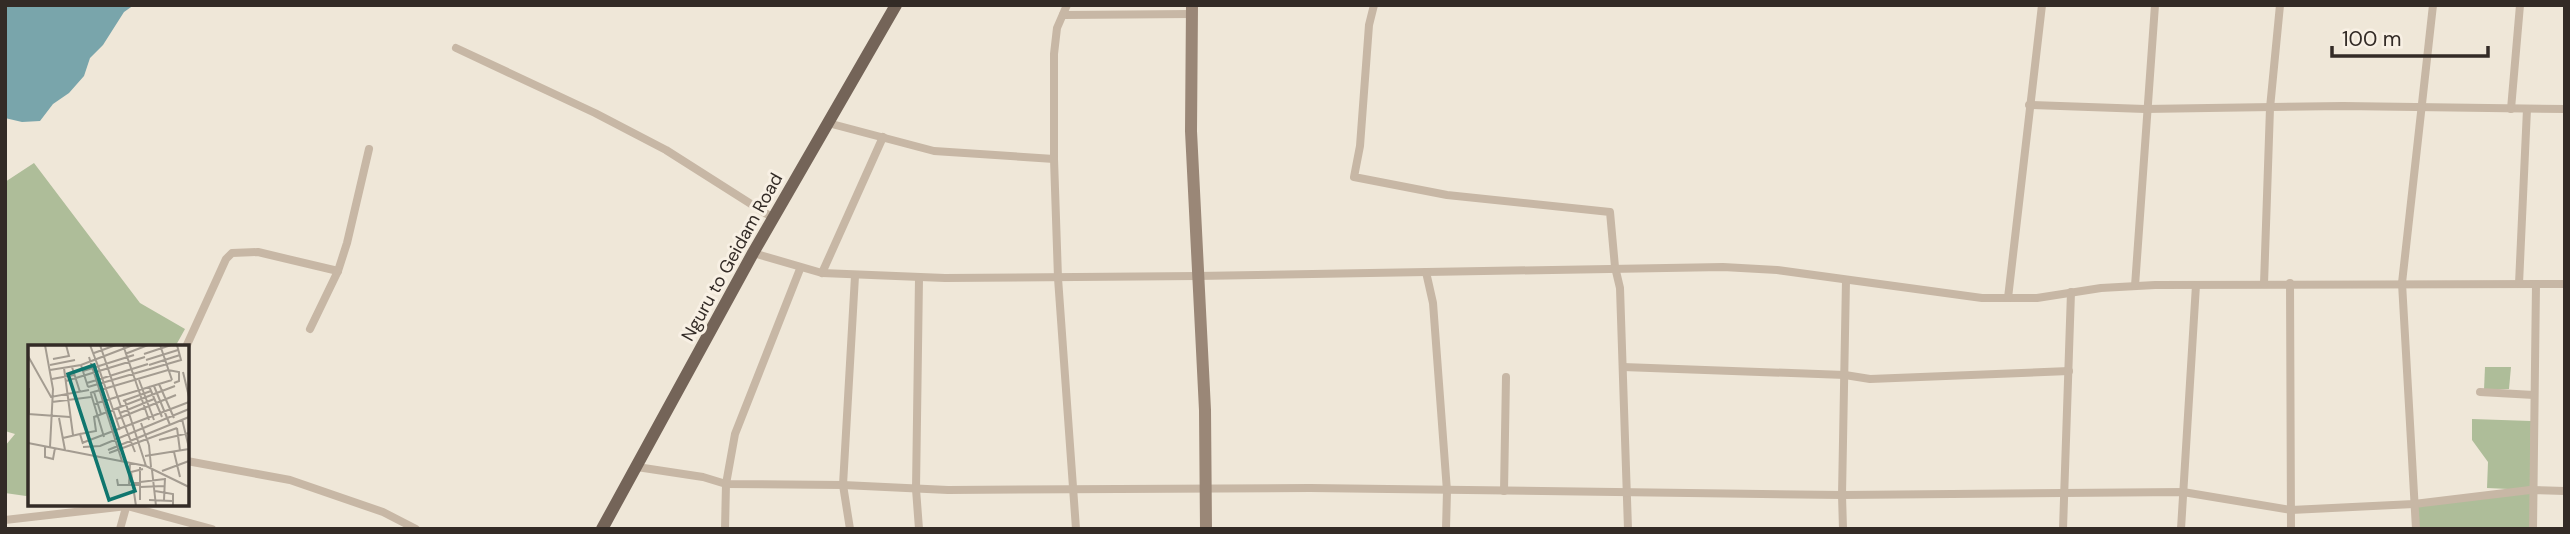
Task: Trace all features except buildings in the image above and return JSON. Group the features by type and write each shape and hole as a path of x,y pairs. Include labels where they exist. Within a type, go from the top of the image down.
{"main road":[{"name":"Nguru to Geidam Road","path":"602,529 752,253 896,5"}],"street":[{"path":"1067,5 1058,28 1054,54 1054,159 1058,278 1076,529"},
{"path":"1374,5 1369,25 1360,146 1354,177 1447,195 1609,212 1620,288 1628,529"},
{"path":"2008,298 2042,5"},
{"path":"2135,286 2155,5"},
{"path":"2263,284 2270,108 2280,5"},
{"path":"2416,529 2402,283 2432,5"},
{"path":"2511,109 2520,5"},
{"path":"1063,15 1191,10 1191,131 1205,410 1206,529"},
{"path":"456,48 595,113 666,150 773,218"},
{"path":"2029,105 2146,109 2565,109"},
{"path":"2519,284 2527,109"},
{"path":"828,123 934,151 1054,159"},
{"path":"822,273 883,137"},
{"path":"310,329 338,271 369,149"},
{"path":"187,345 226,259 232,253 258,252 338,271"},
{"path":"752,253 800,269 822,273 919,278 1723,267 1777,270 1982,298 2037,298 2135,286 2290,283 2565,284"},
{"path":"725,529 726,484 735,434 800,269"},
{"path":"1426,272 1433,303 1447,491 1447,529"},
{"path":"850,529 843,485 855,276"},
{"path":"919,278 916,489 919,529"},
{"path":"1843,529 1846,280"},
{"path":"2290,283 2291,529"},
{"path":"2533,529 2536,284"},
{"path":"2181,529 2196,285"},
{"path":"2063,529 2071,292"},
{"path":"1623,367 1845,374 1870,379 2069,371"},
{"path":"1504,491 1506,377"},
{"path":"2480,392 2534,395"},
{"path":"189,461 290,480 383,512 416,529"},
{"path":"637,467 726,484 916,489 1075,491 1310,488 1842,495 2183,492 2291,510 2414,503 2532,490 2565,491"},
{"path":"5,520 119,506"},
{"path":"120,529 127,506"},
{"path":"130,506 182,525 212,529"}],"green space":[{"path":"34,163 140,303 185,329 176,345 28,345 26,496 5,493 5,446 15,434 5,431 5,182"},
{"path":"2485,367 2511,367 2509,389 2484,390"},
{"path":"2472,419 2531,421 2530,490 2487,488 2488,462 2472,440"},
{"path":"2530,493 2531,529 2419,529 2417,506"}],"water":[{"path":"5,5 134,5 124,12 103,45 90,58 84,76 69,93 53,104 40,121 22,122 5,118"}]}
